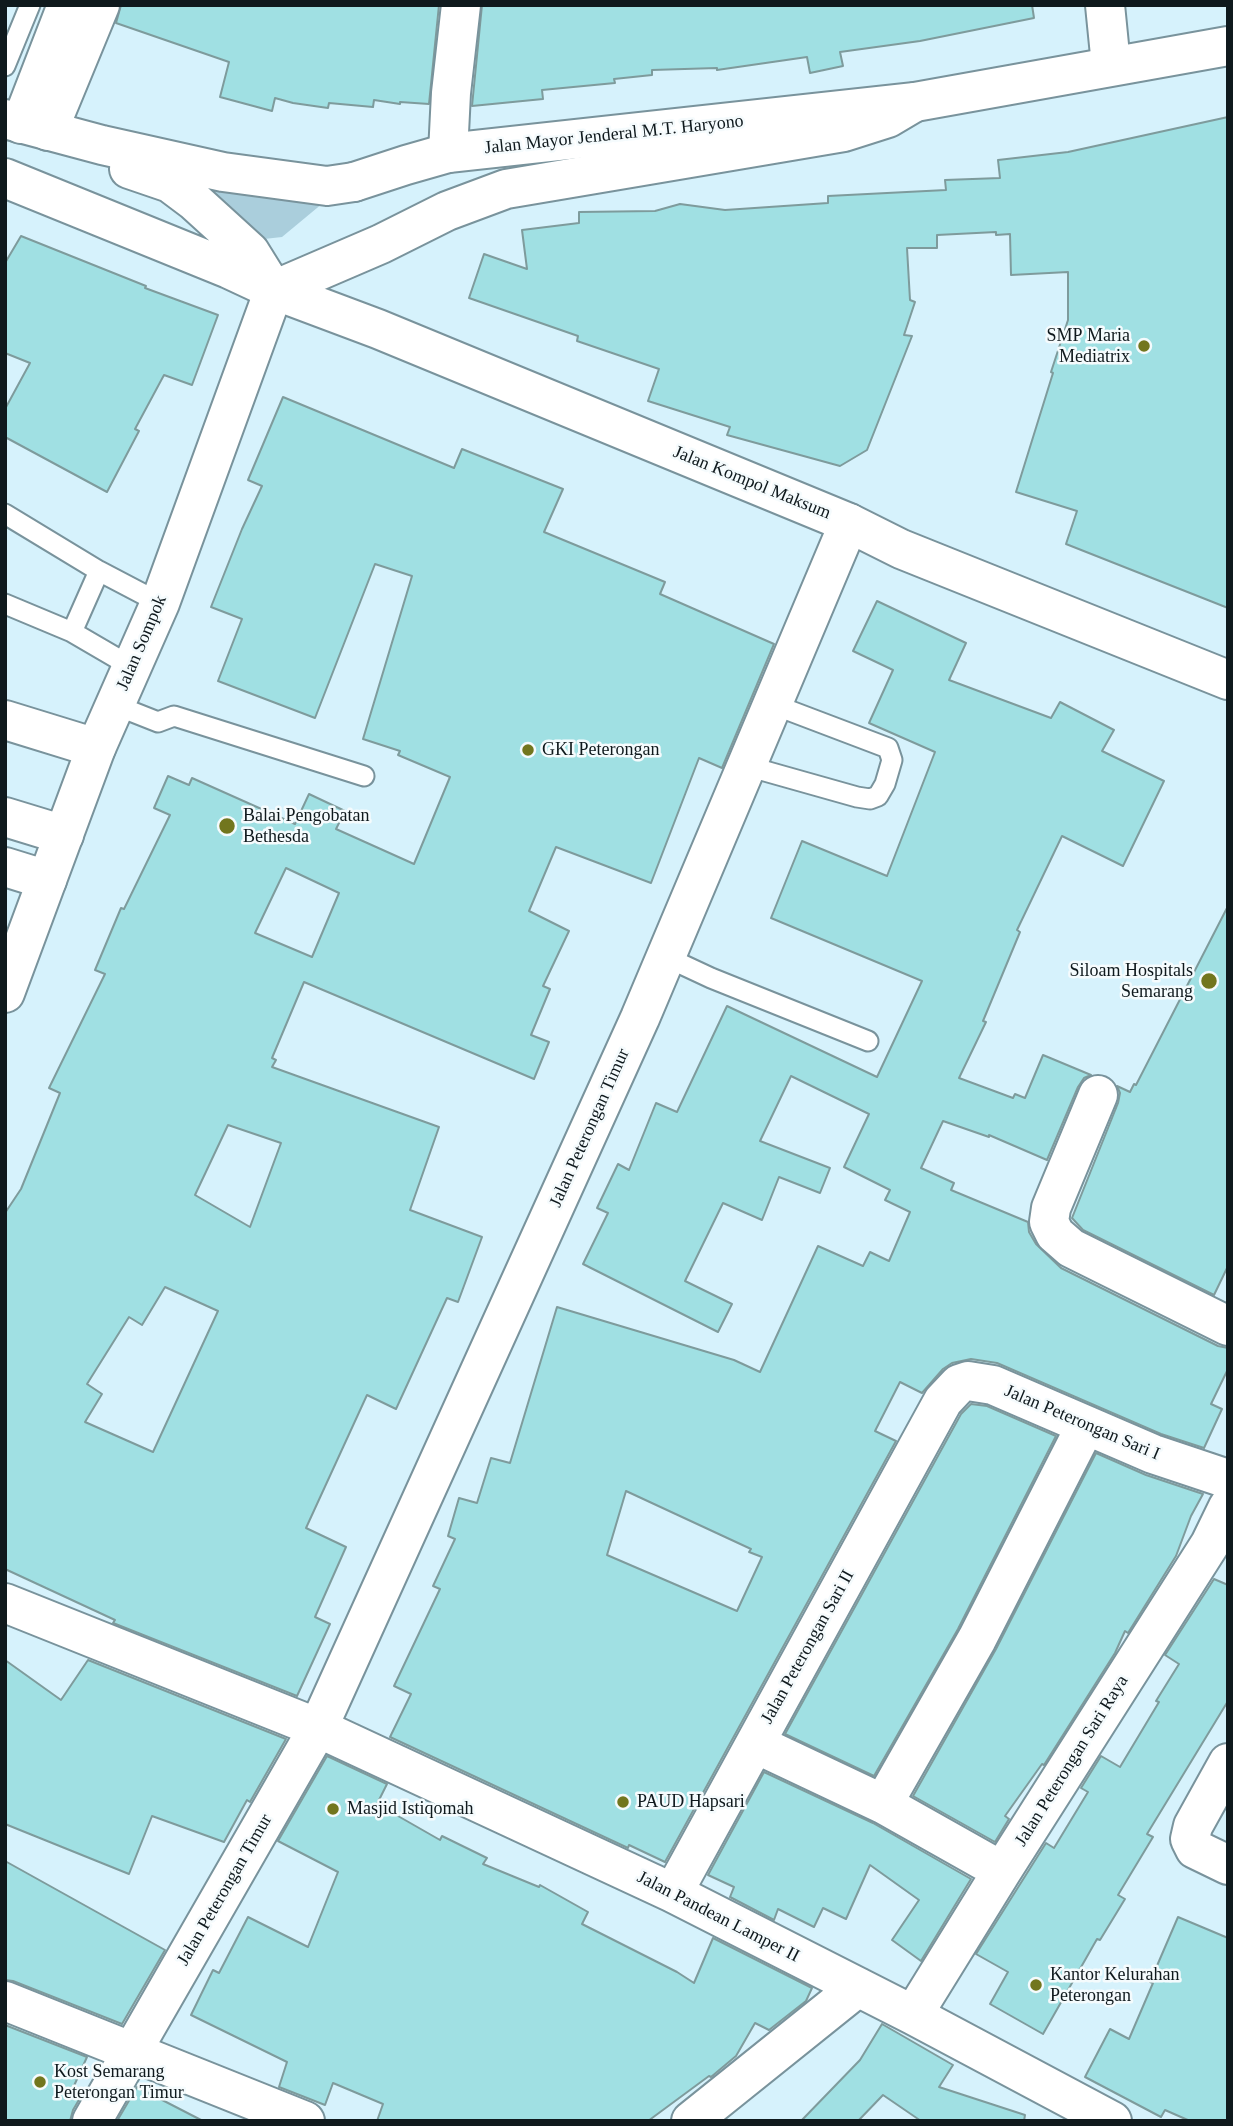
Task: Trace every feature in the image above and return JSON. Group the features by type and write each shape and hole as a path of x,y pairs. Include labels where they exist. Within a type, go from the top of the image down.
{"main road":[{"path":"25,124 68,5"},
{"path":"25,124 100,5"},
{"path":"449,153 451,93 461,5"},
{"path":"1105,5 1111,65"},
{"name":"Jalan Mayor Jenderal M.T. Haryono","path":"25,124 102,145 223,172 327,186 354,182 449,153 915,102 1228,46"},
{"path":"5,178 274,290 386,242 447,212 506,189 844,132 887,118 915,102"},
{"path":"102,145 129,169 170,183 194,201 250,252 274,290"},
{"path":"378,328 361,307 355,290 365,266 386,242"},
{"name":"Jalan Kompol Maksum","path":"274,290 378,328 849,523 901,549 1228,680"},
{"name":"Jalan Sompok","path":"5,993 96,748 160,603 274,290"},
{"name":"Jalan Peterongan Timur","path":"92,2121 318,1728 640,1018 849,523"},
{"path":"5,720 96,748"},
{"path":"5,817 64,835"},
{"path":"5,867 47,880"},
{"path":"1098,1095 1051,1208 1049,1222 1055,1234 1071,1248 1228,1326"},
{"name":"Jalan Peterongan Sari I","path":"943,1401 958,1384 979,1381 1153,1454 1228,1479"},
{"name":"Jalan Peterongan Sari II","path":"674,1893 943,1401"},
{"path":"883,1804 977,1639 1086,1425"},
{"name":"Jalan Peterongan Sari Raya","path":"914,2015 1002,1871 1210,1544 1228,1507"},
{"path":"5,1603 318,1728"},
{"name":"Jalan Pandean Lamper II","path":"318,1728 674,1893 914,2015 1068,2111 1112,2121"},
{"path":"756,1744 883,1804 1002,1871"},
{"path":"1228,1763 1193,1826 1190,1839 1195,1849 1228,1865"},
{"path":"691,2121 858,1987"},
{"path":"5,2001 305,2121"}],"lane":[{"path":"5,66 30,5"},
{"path":"5,514 160,603"},
{"path":"72,632 99,570"},
{"path":"5,604 72,632 132,667"},
{"path":"747,766 870,799 877,796 885,784 892,760 888,748 772,704"},
{"path":"115,705 158,722 174,716 364,776"},
{"path":"666,957 711,978 869,1041"}],"shaded area":[{"path":"212,188 323,203 282,237 264,239 251,232 212,198"}],"building":[{"path":"121,5 439,5 429,104 400,104 374,100 373,107 329,103 328,108 275,98 272,111 220,97 229,62 116,23"},
{"path":"482,5 1032,5 1034,18 920,41 840,52 843,66 810,73 807,57 717,70 652,70 652,75 614,79 615,83 542,90 543,99 472,106"},
{"path":"1228,117 1228,608 1066,544 1077,511 1016,492 1068,320 1068,272 1011,275 1010,234 996,235 996,232 937,235 937,248 907,248 910,300 915,302 904,335 912,336 867,450 840,466 727,435 730,427 648,401 659,369 577,341 578,336 469,298 484,254 527,269 522,230 579,223 579,212 655,211 680,204 725,210 828,203 828,196 946,190 945,180 1000,178 998,160 1068,152"},
{"path":"21,236 146,286 145,288 218,315 192,385 164,375 135,429 139,431 107,492 5,437 5,409 30,363 5,353 5,263"},
{"path":"283,397 454,468 462,449 563,489 544,532 665,582 660,594 774,644 722,768 699,758 651,883 556,847 529,911 569,931 543,986 550,989 531,1035 549,1042 534,1079 304,982 272,1058 276,1060 272,1067 439,1127 410,1210 482,1237 458,1302 447,1298 396,1409 367,1395 306,1528 346,1547 315,1617 330,1624 297,1696 113,1623 115,1620 5,1569 5,1213 21,1189 60,1093 49,1088 105,974 95,970 121,908 124,909 170,815 154,808 168,776 189,785 192,778 295,824 309,794 345,811 336,829 414,864 450,777 398,755 400,751 363,739 412,576 375,564 315,718 218,681 242,619 211,607 262,486 248,480","holes":["286,868 339,893 312,957 255,933","228,1125 281,1143 250,1227 195,1195","165,1287 218,1311 153,1452 85,1422 102,1394 87,1384 129,1317 142,1325"]},
{"path":"877,601 966,643 949,680 1051,718 1060,702 1114,730 1102,751 1164,781 1123,866 1062,836 1017,930 1020,932 983,1021 986,1022 959,1078 1013,1098 1015,1094 1025,1098 1043,1055 1091,1075 1084,1078 1078,1087 1047,1160 989,1135 943,1121 921,1168 954,1183 951,1190 1028,1222 1029,1232 1036,1244 1061,1268 1218,1346 1228,1348 1228,1369 1211,1404 1222,1409 1204,1448 1161,1434 997,1363 971,1359 952,1363 943,1369 922,1393 900,1382 875,1431 896,1441 665,1862 629,1845 628,1848 390,1737 411,1694 394,1686 440,1589 433,1586 455,1539 448,1536 459,1498 477,1503 491,1458 510,1463 557,1307 734,1360 760,1372 818,1246 863,1266 870,1252 889,1261 910,1212 885,1200 890,1190 844,1167 869,1114 791,1076 760,1141 830,1168 820,1193 779,1177 762,1220 723,1203 685,1281 732,1304 718,1332 583,1264 608,1213 597,1208 618,1164 629,1170 656,1103 677,1112 727,1006 877,1077 922,981 771,918 802,841 887,876 935,752 869,723 893,670 853,651","holes":["626,1491 751,1549 749,1552 762,1557 737,1611 607,1555"]},
{"path":"1228,906 1228,1266 1214,1295 1083,1230 1072,1218 1118,1103 1120,1093 1117,1086 1130,1092 1134,1084 1136,1085"},
{"path":"971,1404 987,1406 1056,1436 958,1629 874,1776 785,1734 961,1414"},
{"path":"1096,1453 1146,1475 1203,1494 1191,1516 1176,1556 1128,1633 1125,1631 1115,1653 1044,1765 1042,1764 1005,1816 1009,1819 995,1842 913,1796 996,1649"},
{"path":"1214,1579 1228,1585 1228,1701 1147,1834 1153,1837 1118,1895 1125,1899 1100,1940 1097,1939 1043,2034 990,2004 1008,1972 976,1954 1046,1843 1054,1848 1088,1792 1081,1788 1101,1756 1120,1767 1179,1664 1165,1655"},
{"path":"5,1660 61,1700 88,1660 286,1739 224,1842 152,1816 129,1874 5,1824"},
{"path":"327,1756 387,1784 377,1804 440,1840 442,1836 487,1858 483,1864 539,1887 540,1885 588,1912 582,1924 694,1983 713,1938 812,1988 806,2001 769,2030 755,2023 736,2056 648,2121 377,2121 383,2104 333,2083 325,2105 279,2087 287,2062 191,2015 213,1970 219,1973 248,1917 308,1947 338,1872 278,1841"},
{"path":"764,1772 873,1823 971,1879 921,1961 892,1940 919,1900 870,1865 846,1919 823,1908 814,1927 778,1909 774,1920 730,1897 734,1887 708,1875"},
{"path":"5,1861 165,1950 122,2024 5,1980"},
{"path":"1178,1917 1228,1938 1228,2121 1190,2121 1165,2110 1161,2117 1085,2077 1110,2029 1129,2039"},
{"path":"882,2024 953,2065 939,2087 1025,2115 1024,2121 921,2121 883,2095 858,2121 801,2121 860,2060"},
{"path":"5,2025 87,2057 73,2088 83,2093 70,2121 5,2121"},
{"path":"137,2087 203,2121 117,2121"}],"place":[{"name":"SMP Maria Mediatrix","path":"1144,346"},
{"name":"GKI Peterongan","path":"528,750"},
{"name":"Balai Pengobatan Bethesda","path":"227,826"},
{"name":"Siloam Hospitals Semarang","path":"1209,981"},
{"name":"PAUD Hapsari","path":"623,1802"},
{"name":"Masjid Istiqomah","path":"333,1809"},
{"name":"Kantor Kelurahan Peterongan","path":"1036,1985"},
{"name":"Kost Semarang Peterongan Timur","path":"40,2082"}]}
